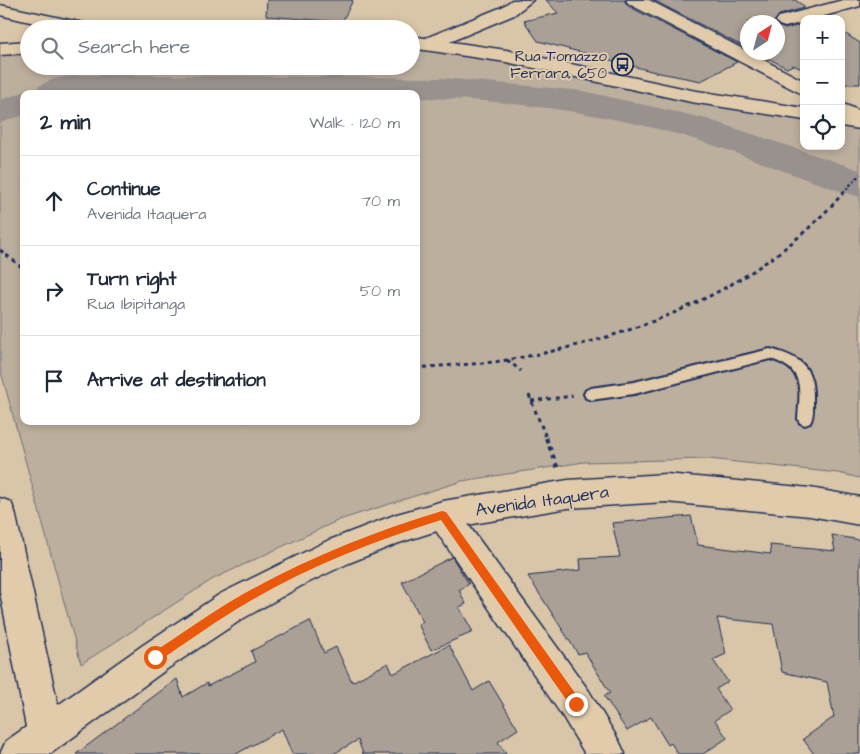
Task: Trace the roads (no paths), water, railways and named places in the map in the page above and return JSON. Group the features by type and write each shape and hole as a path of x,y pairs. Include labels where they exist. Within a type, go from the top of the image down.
{"main road":[{"path":"420,43 508,11 524,0"},
{"path":"634,0 800,87"},
{"path":"785,21 860,1"},
{"path":"0,10 45,20"},
{"path":"420,43 506,56 690,96 800,113"},
{"path":"0,49 20,48"},
{"path":"845,111 860,119"},
{"path":"845,121 860,123"},
{"name":"Avenida Itaquera","path":"38,748 155,657 232,606 289,575 338,552 397,529 442,515 568,494 666,488 810,502 860,511"},
{"path":"0,512 38,748"},
{"path":"442,515 576,704 606,754"}],"lane":[{"path":"591,394 634,388 770,354 787,357 800,367 808,381 805,419"}],"waterway":[{"path":"58,90 63,88 121,85 442,88 583,102 694,127 860,184"},
{"path":"0,112 20,104"}],"place":[{"name":"Rua Tomazzo Ferrara, 650","path":"623,65"}]}
